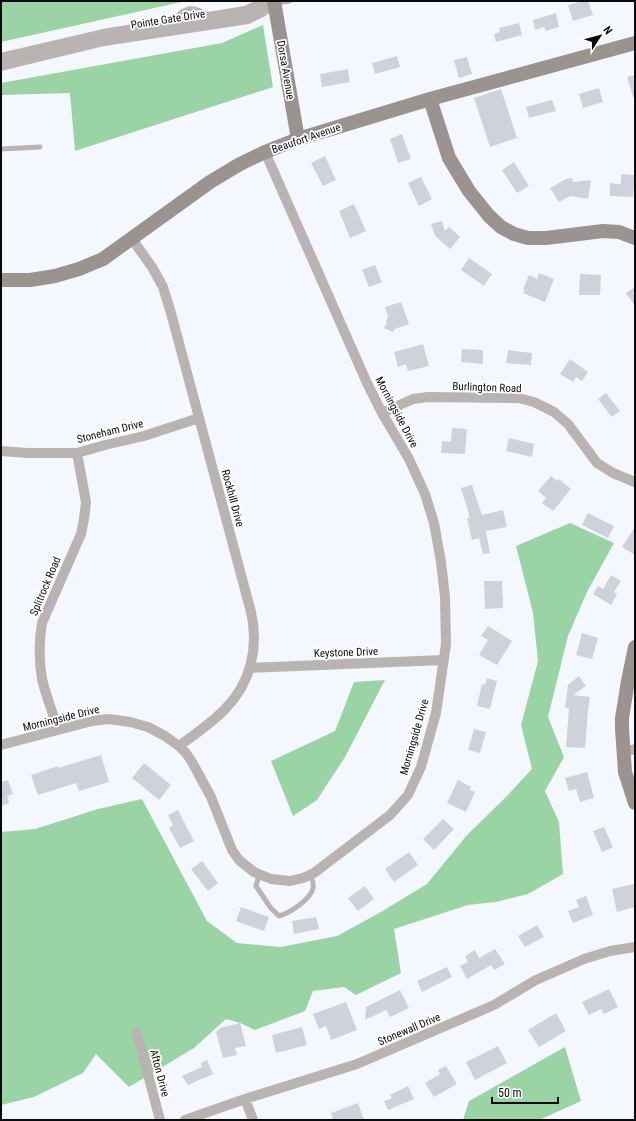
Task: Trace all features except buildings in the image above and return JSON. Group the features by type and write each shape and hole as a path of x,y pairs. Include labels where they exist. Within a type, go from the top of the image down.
{"street":[{"name":"Pointe Gate Drive","path":"1,58 103,34 245,11 256,6 274,2"},
{"name":"Pointe Gate Drive","path":"1,66 104,41 248,19 262,12 274,2"},
{"name":"Dorsa Avenue","path":"274,2 298,139"},
{"name":"Beaufort Avenue","path":"1,280 30,280 55,276 79,269 104,259 210,182 264,152 298,139 430,100 635,43"},
{"path":"430,100 449,158 470,191 489,216 501,227 514,234 528,238 546,238 603,231 619,232 635,238"},
{"name":"Morningside Drive","path":"1,745 92,721 109,719 130,722 148,727 165,736 179,746 192,762 211,797 232,850 244,865 259,875 284,881 303,878 320,870 390,814 408,795 421,767 436,713 446,644 445,597 434,523 425,494 364,376 264,152"},
{"name":"Rockhill Drive","path":"132,238 152,267 163,287 171,313 253,622 255,643 250,668 239,692 226,708 179,746"},
{"name":"Burlington Road","path":"382,413 413,399 428,397 518,398 534,402 554,412 568,424 597,463 613,473 635,482"},
{"name":"Stoneham Drive","path":"1,451 28,453 77,453 144,436 199,418"},
{"name":"Splitrock Road","path":"58,730 42,679 40,638 42,623 81,534 84,519 86,502 77,453"},
{"path":"635,647 622,718 629,750 625,772 635,803"},
{"name":"Keystone Drive","path":"250,668 443,660"},
{"name":"Stonewall Drive","path":"186,1120 245,1099 357,1064 494,1005 536,980 584,959 610,951 635,947"},
{"name":"Afton Drive","path":"137,1033 160,1120"},
{"path":"245,1099 253,1120"}],"lane":[{"path":"274,2 290,1"},
{"path":"1,149 40,147"},
{"path":"259,875 256,886 270,907 280,916 287,914 308,897 313,887 311,875"}],"green space":[{"path":"1,1 186,1 1,42"},
{"path":"263,25 273,87 75,151 70,93 1,95 1,83 222,43"},
{"path":"570,523 614,543 587,592 568,636 548,717 564,757 545,791 559,822 563,874 528,894 496,902 468,905 394,929 401,973 356,995 344,987 313,991 305,1011 255,1030 240,1023 226,1019 194,1048 129,1087 96,1054 83,1073 34,1097 1,1105 1,832 35,829 98,809 142,799 207,921 237,943 281,947 337,936 381,912 427,884 467,835 532,769 521,725 538,661 533,613 516,546"},
{"path":"385,680 345,757 317,800 293,816 271,761 335,731 354,682"},
{"path":"565,1047 581,1101 539,1120 463,1120 469,1101"}]}
